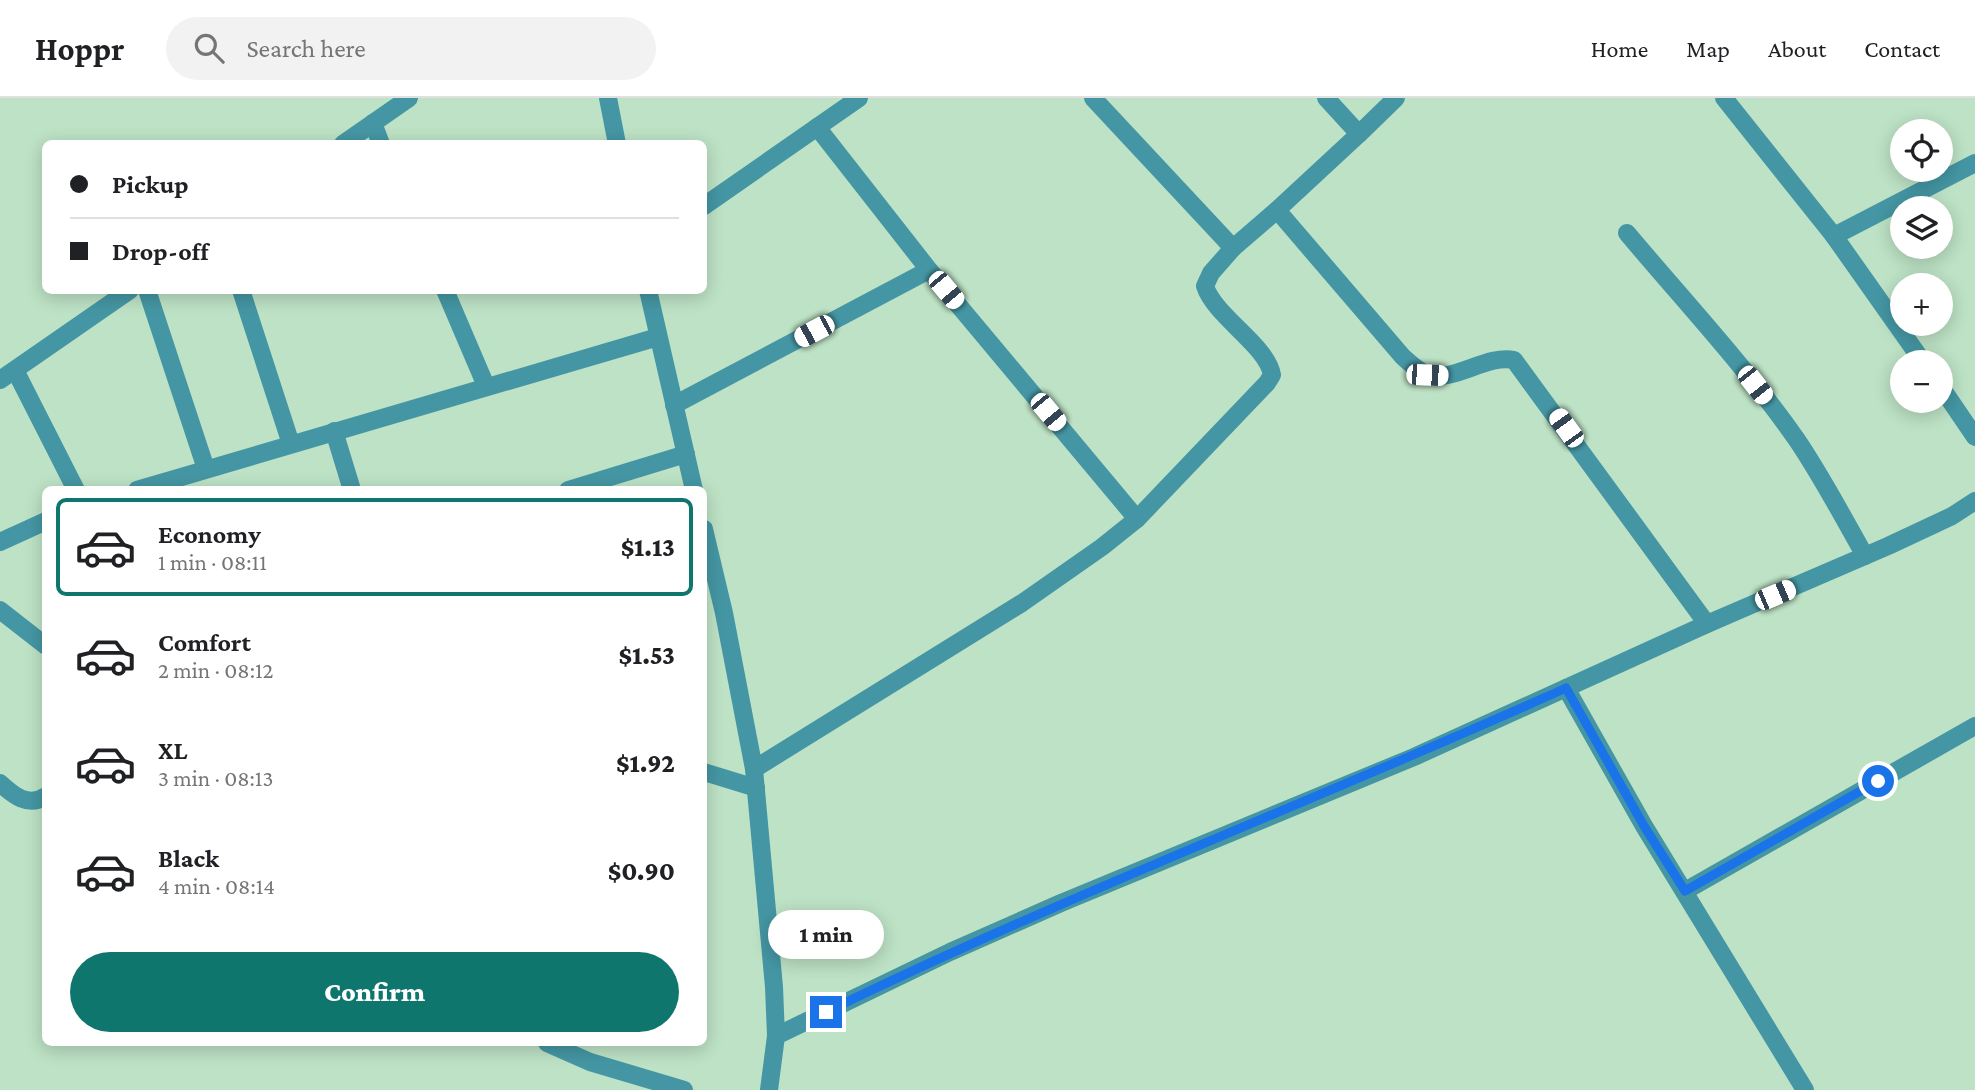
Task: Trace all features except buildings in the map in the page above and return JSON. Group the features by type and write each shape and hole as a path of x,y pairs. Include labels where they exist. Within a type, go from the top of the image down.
{"street":[{"path":"349,140 410,98"},
{"path":"608,98 616,140"},
{"path":"707,204 859,98"},
{"path":"1093,98 1233,248"},
{"path":"1326,98 1359,134"},
{"path":"754,768 1022,603 1137,519 1272,375 1267,362 1207,292 1206,279 1233,248 1396,98"},
{"path":"1724,98 1833,236 1914,350"},
{"path":"373,123 379,140"},
{"path":"817,127 929,270 1137,519"},
{"path":"1833,236 1975,163"},
{"path":"1277,210 1403,356 1427,375 1442,375 1503,357 1514,360 1707,624"},
{"path":"1627,233 1755,385 1797,440 1864,556"},
{"path":"674,405 929,270"},
{"path":"74,486 7,375 124,294"},
{"path":"148,294 206,469"},
{"path":"242,294 291,444"},
{"path":"447,294 486,386"},
{"path":"649,294 693,486"},
{"path":"150,486 658,337"},
{"path":"1953,405 1975,437"},
{"path":"334,431 351,486"},
{"path":"581,486 686,454"},
{"path":"776,1036 950,952 1061,903 1414,757 1864,556 1952,516 1975,500"},
{"path":"0,542 42,523"},
{"path":"707,554 724,613 754,768 774,987 776,1036 769,1090"},
{"path":"0,610 42,643"},
{"path":"1566,688 1644,826 1805,1090"},
{"path":"1685,891 1975,726"},
{"path":"707,773 756,788"},
{"path":"0,783 21,799 32,801 42,797"},
{"path":"554,1046 590,1062 684,1090"}],"route":[{"path":"826,1012 950,952 1061,903 1414,757 1566,688 1644,826 1685,891 1878,781"}]}
